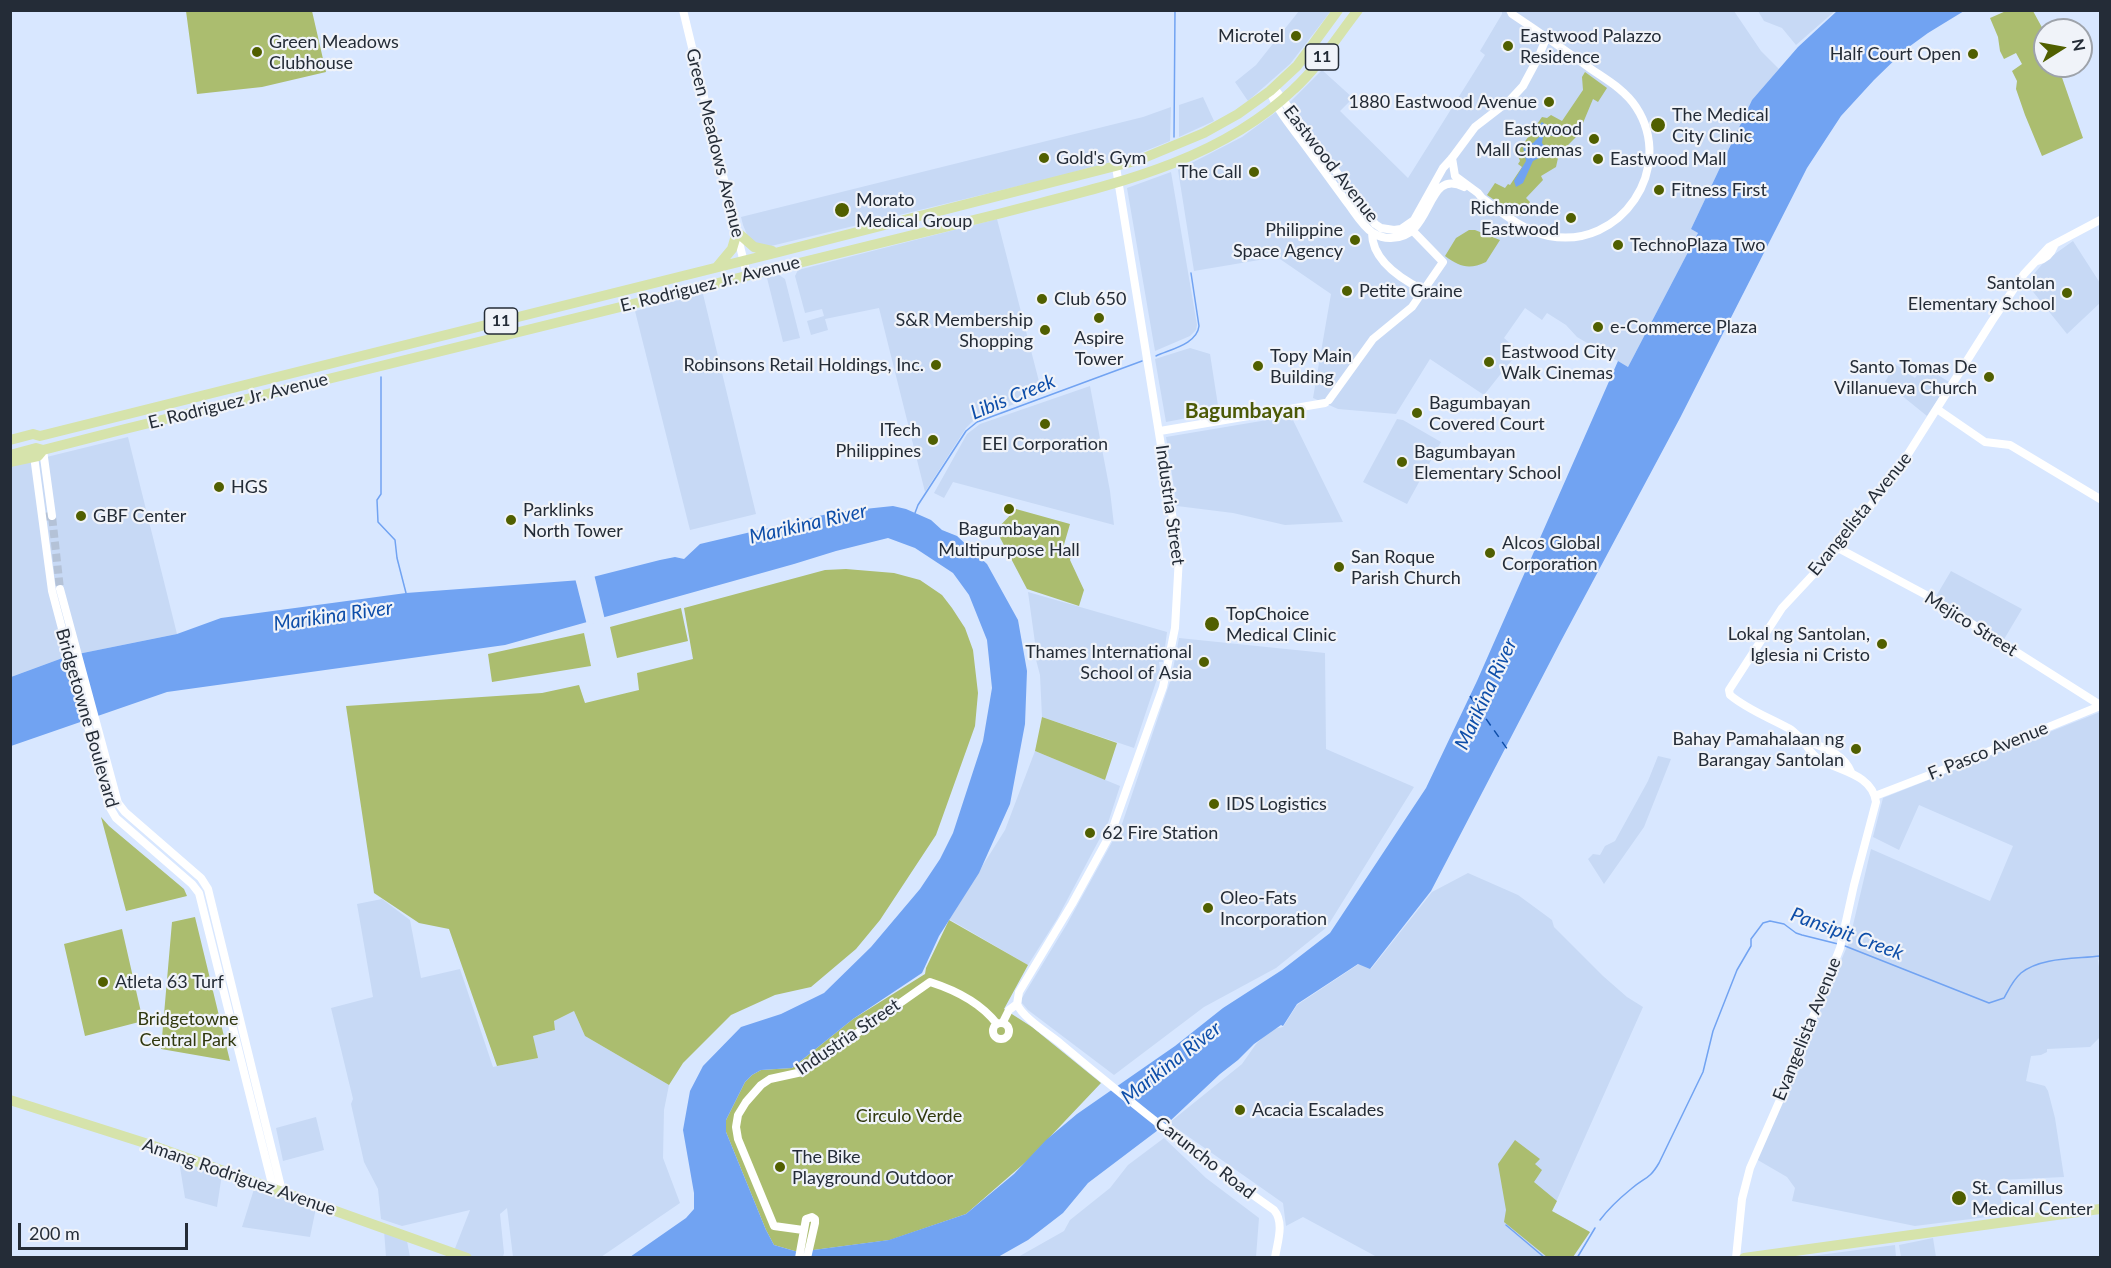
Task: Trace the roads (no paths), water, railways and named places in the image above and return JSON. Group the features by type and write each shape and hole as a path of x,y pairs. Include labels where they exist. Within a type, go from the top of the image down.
{"main road":[{"name":"E. Rodriguez Jr. Avenue","path":"10,462 38,446 577,303 1116,167 1175,147 1228,120 1272,90 1297,66 1338,10"},
{"name":"E. Rodriguez Jr. Avenue","path":"38,446 580,317 1118,182 1174,163 1218,142 1279,105 1310,73 1358,10"},
{"path":"714,268 732,249 737,231 754,247 779,252"},
{"path":"577,303 580,317"},
{"name":"E. Rodriguez Jr. Avenue","path":"10,440 33,434 38,446"},
{"name":"11","path":"10,447 38,446"},
{"name":"11","path":"10,454 38,446"},
{"name":"Amang Rodriguez Avenue","path":"10,1100 148,1144 467,1257"},
{"path":"1744,1257 2100,1209"}],"street":[{"name":"Green Meadows Avenue","path":"682,10 747,275"},
{"path":"1160,431 1327,401 1373,339 1412,307 1443,262 1412,231 1423,218 1437,190 1443,184 1458,184 1527,228 1547,236 1581,236 1610,224 1629,208 1640,191 1650,166 1649,136 1641,114 1623,91 1512,14 1510,10"},
{"name":"Eastwood Avenue","path":"1332,175 1381,228 1394,230 1408,225 1414,220 1440,173 1478,124 1510,100 1523,86 1545,37"},
{"path":"1541,49 1558,46"},
{"name":"Eastwood Avenue","path":"1272,90 1279,105 1372,233 1392,238 1401,237 1412,231"},
{"path":"1452,158 1455,176 1482,198"},
{"name":"Industria Street","path":"807,1236 774,1226 738,1139 736,1127 738,1115 752,1094 770,1079 802,1072 930,982 986,1010 1000,1023 1009,1010 1017,1004 1019,992 1072,904 1111,833 1162,687 1174,628 1180,563 1116,167"},
{"path":"1440,173 1443,184"},
{"name":"Evangelista Avenue","path":"1736,1257 1742,1199 1754,1156 1786,1086 1841,944 1875,808 1875,795 1870,787 1851,772 1816,757 1802,738 1789,728 1742,704 1731,695 1730,690 1782,608 1838,548 1898,470 2024,274 2049,247 2100,220"},
{"path":"1381,228 1372,233 1372,243 1379,255 1399,274 1423,290"},
{"path":"1937,409 1985,442 2010,445 2100,499"},
{"path":"38,446 52,516"},
{"name":"Bridgetowne Boulevard","path":"38,446 51,586 66,628 116,798 121,808 201,878 208,890 277,1190"},
{"name":"Mejico Street","path":"1838,548 1928,596 2100,706"},
{"name":"Bridgetowne Boulevard","path":"60,589 66,628"},
{"name":"F. Pasco Avenue","path":"1875,795 2100,706"},
{"name":"Caruncho Road","path":"1017,1004 1023,1014 1277,1214 1280,1225 1275,1257"},
{"path":"800,1257 807,1236"},
{"path":"807,1236 807,1257"}],"water":[{"name":"Marikina River","path":"1837,11 1964,11 1906,49 1874,80 1841,116 1807,168 1680,418 1431,891 1370,969 1358,964 1297,1004 1283,1026 1281,1025 1254,1044 1170,1121 1088,1183 1063,1213 1028,1240 998,1257 630,1257 686,1218 694,1209 694,1193 683,1130 690,1091 703,1066 741,1027 781,1014 824,993 871,947 920,889 940,859 953,833 983,741 992,688 987,640 969,595 953,573 915,548 888,538 505,645 167,692 11,746 11,677 68,656 177,634 221,618 406,593 581,580 660,560 675,557 684,559 700,544 836,512 893,506 931,520 942,530 957,536 987,564 1018,620 1027,671 1025,724 1010,804 979,873 939,936 922,973 853,1019 792,1068 761,1070 752,1075 745,1082 726,1120 726,1132 774,1245 798,1252 889,1240 966,1214 1014,1174 1046,1140 1077,1114 1175,1046 1223,1008 1282,970 1330,933 1426,788 1477,681 1618,361 1628,367 1698,233 1691,229 1752,100 1798,47"},
{"path":"1542,122 1548,127 1555,124 1557,131 1552,136 1549,134 1543,137 1542,143 1545,147 1543,156 1533,161 1523,183 1516,187 1514,181 1526,161 1523,147 1533,143 1541,135 1539,125"}],"waterway":[{"name":"Libis Creek","path":"1174,137 1175,10"},
{"name":"Libis Creek","path":"1156,356 1188,342 1197,332 1199,326 1191,273"},
{"name":"Libis Creek","path":"915,513 966,431 977,422 1142,361"},
{"path":"381,377 381,494 377,500 378,522 395,540 406,593"},
{"name":"Pansipit Creek","path":"1600,1220 1623,1196 1656,1169 1703,1072 1713,1031 1737,970 1751,946 1751,939 1763,923 1770,921 1784,924 1796,933 1838,944"},
{"name":"Pansipit Creek","path":"1845,946 1989,1003 2004,998 2021,973 2038,964 2100,956"},
{"name":"Pansipit Creek","path":"1506,1225 1545,1258"},
{"path":"1577,1258 1595,1228"}],"tunnel":[{"path":"42,517 52,516 60,589"}],"place":[{"name":"Microtel","path":"1296,36"},
{"name":"Eastwood Palazzo Residence","path":"1508,46"},
{"name":"Green Meadows Clubhouse","path":"257,52"},
{"name":"Half Court Open","path":"1973,54"},
{"name":"1880 Eastwood Avenue","path":"1549,102"},
{"name":"The Medical City Clinic","path":"1658,125"},
{"name":"Eastwood Mall Cinemas","path":"1594,139"},
{"name":"Gold's Gym","path":"1044,158"},
{"name":"Eastwood Mall","path":"1598,159"},
{"name":"The Call","path":"1254,172"},
{"name":"Fitness First","path":"1659,190"},
{"name":"Morato Medical Group","path":"842,210"},
{"name":"Richmonde Eastwood","path":"1571,218"},
{"name":"Philippine Space Agency","path":"1355,240"},
{"name":"TechnoPlaza Two","path":"1618,245"},
{"name":"Petite Graine","path":"1347,291"},
{"name":"Santolan Elementary School","path":"2067,293"},
{"name":"Club 650","path":"1042,299"},
{"name":"Aspire Tower","path":"1099,318"},
{"name":"e-Commerce Plaza","path":"1598,327"},
{"name":"S&R Membership Shopping","path":"1045,330"},
{"name":"Eastwood City Walk Cinemas","path":"1489,362"},
{"name":"Robinsons Retail Holdings, Inc.","path":"936,365"},
{"name":"Topy Main Building","path":"1258,366"},
{"name":"Santo Tomas De Villanueva Church","path":"1989,377"},
{"name":"Bagumbayan Covered Court","path":"1417,413"},
{"name":"EEI Corporation","path":"1045,424"},
{"name":"ITech Philippines","path":"933,440"},
{"name":"Bagumbayan Elementary School","path":"1402,462"},
{"name":"HGS","path":"219,487"},
{"name":"Bagumbayan Multipurpose Hall","path":"1009,509"},
{"name":"GBF Center","path":"81,516"},
{"name":"Parklinks North Tower","path":"511,520"},
{"name":"Alcos Global Corporation","path":"1490,553"},
{"name":"San Roque Parish Church","path":"1339,567"},
{"name":"TopChoice Medical Clinic","path":"1212,624"},
{"name":"Lokal ng Santolan, Iglesia ni Cristo","path":"1882,644"},
{"name":"Thames International School of Asia","path":"1204,662"},
{"name":"Bahay Pamahalaan ng Barangay Santolan","path":"1856,749"},
{"name":"IDS Logistics","path":"1214,804"},
{"name":"62 Fire Station","path":"1090,833"},
{"name":"Oleo-Fats Incorporation","path":"1208,908"},
{"name":"Atleta 63 Turf","path":"103,982"},
{"name":"Acacia Escalades","path":"1240,1110"},
{"name":"The Bike Playground Outdoor","path":"780,1167"},
{"name":"St. Camillus Medical Center","path":"1959,1198"}],"district":[{"name":"Bagumbayan","path":"1245,411"}],"park label":[{"name":"Bridgetowne Central Park","path":"188,1029"},
{"name":"Circulo Verde","path":"909,1116"}]}
